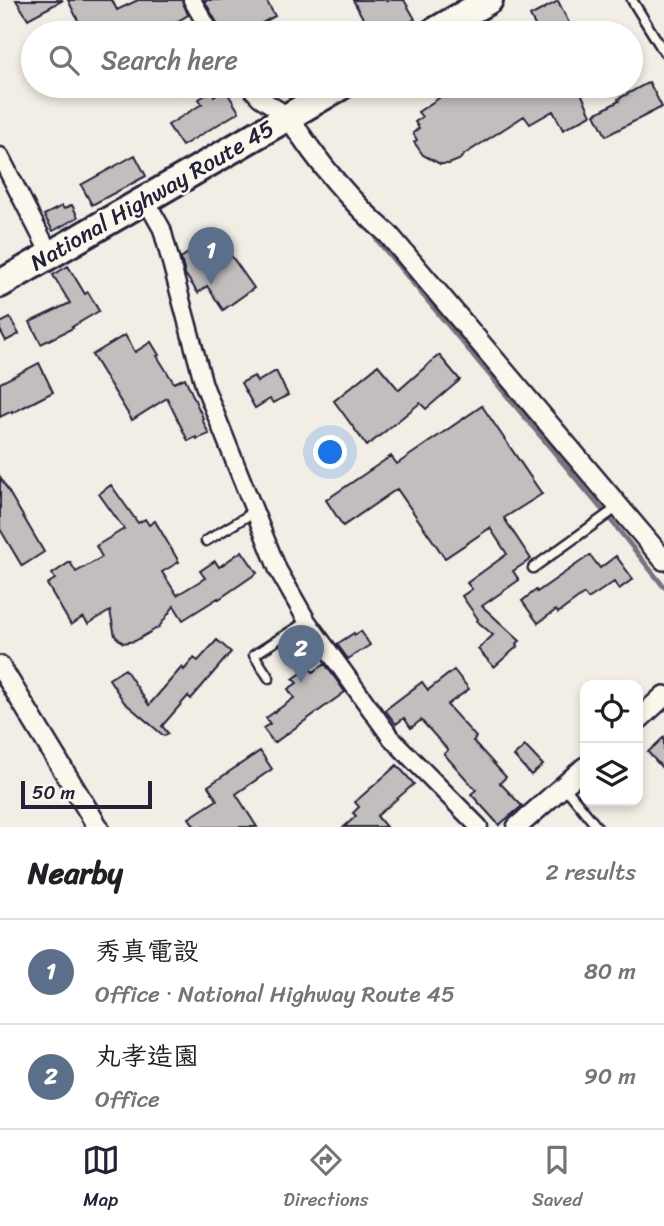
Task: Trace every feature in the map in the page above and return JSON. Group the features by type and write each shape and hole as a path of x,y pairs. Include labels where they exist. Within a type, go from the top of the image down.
{"highway":[{"path":"453,21 489,0"},
{"name":"National Highway Route 45","path":"0,284 320,98"}],"street":[{"path":"192,0 204,21"},
{"path":"260,98 288,117 307,146 354,203 388,234 664,560"},
{"path":"0,156 50,254"},
{"path":"145,199 162,229 204,385 278,570 307,621 392,739 479,827"},
{"path":"0,666 98,827"},
{"path":"643,715 664,696"},
{"path":"517,827 580,772"}],"lane":[{"path":"632,0 664,52"},
{"path":"534,568 618,507"},
{"path":"206,541 254,512"},
{"path":"269,678 254,655 307,621"},
{"path":"564,786 597,827"}],"building":[{"path":"16,0 63,0 28,19"},
{"path":"68,0 112,0 117,10 138,0 182,0 188,15 178,21 78,21"},
{"path":"204,0 266,0 275,16 266,21 216,21"},
{"path":"353,0 404,0 415,19 411,21 364,21"},
{"path":"558,1 568,21 533,21 530,16"},
{"path":"649,82 662,107 606,136 595,114 620,98 643,98 643,85"},
{"path":"230,98 239,112 182,146 168,125 202,104 199,99"},
{"path":"439,98 583,98 591,115 563,130 553,111 530,124 524,116 459,160 440,164 423,155 414,142 417,140 413,133 419,128 415,122 422,117 418,112"},
{"path":"135,155 146,176 92,205 81,185"},
{"path":"72,205 78,217 53,231 44,215 62,206 64,209"},
{"path":"221,241 254,288 223,310 207,286 198,293 185,274 181,258 195,248 200,256"},
{"path":"68,266 99,311 41,344 30,322 70,303 53,275"},
{"path":"10,318 19,334 6,341 0,330 0,323"},
{"path":"125,335 135,352 151,342 174,383 185,378 209,434 188,441 167,398 132,420 92,355"},
{"path":"439,355 460,380 426,409 420,403 367,446 334,401 378,365 399,390"},
{"path":"39,363 53,392 0,417 0,383"},
{"path":"276,371 288,395 273,403 270,399 255,408 241,383 254,376 257,382"},
{"path":"482,406 542,494 504,518 531,559 513,571 519,580 482,606 520,641 516,644 518,646 494,667 478,649 493,635 477,621 462,596 472,589 467,583 507,554 490,528 445,558 397,489 343,526 326,500 391,456 397,464"},
{"path":"0,477 44,552 22,566 0,529"},
{"path":"111,485 138,523 145,519 149,525 155,521 179,562 162,572 177,595 205,578 200,571 215,561 219,567 242,551 257,573 183,620 174,606 159,627 135,641 123,643 115,636 110,611 88,624 83,617 71,625 47,584 55,579 52,574 70,562 76,572 102,557 96,546 124,529 99,494"},
{"path":"590,555 600,568 616,556 633,579 619,589 614,582 588,599 584,594 558,613 556,610 538,623 522,601"},
{"path":"361,631 370,645 348,659 337,644"},
{"path":"217,640 231,652 191,699 188,696 162,726 168,733 164,736 124,702 109,679 125,669 149,705 182,667 184,670 194,658 198,661"},
{"path":"325,664 345,692 274,743 263,728 270,724 266,718 294,698 288,689 297,683 293,679 309,668 313,672"},
{"path":"454,670 469,689 447,705 476,737 473,741 506,777 500,783 522,806 499,825 471,794 476,790 444,754 448,750 421,720 411,728 404,718 396,724 385,710 422,682 428,690"},
{"path":"664,737 664,770 648,752"},
{"path":"525,746 543,765 531,775 514,756"},
{"path":"260,751 272,769 236,794 257,827 195,827 189,818 217,800 208,786"},
{"path":"397,765 414,784 377,816 386,827 344,827 356,816 353,813 359,807 355,802"}],"waterway":[{"path":"377,240 664,587"}],"place":[{"name":"秀真電設","path":"211,285"},
{"name":"丸孝造園","path":"301,683"}]}
